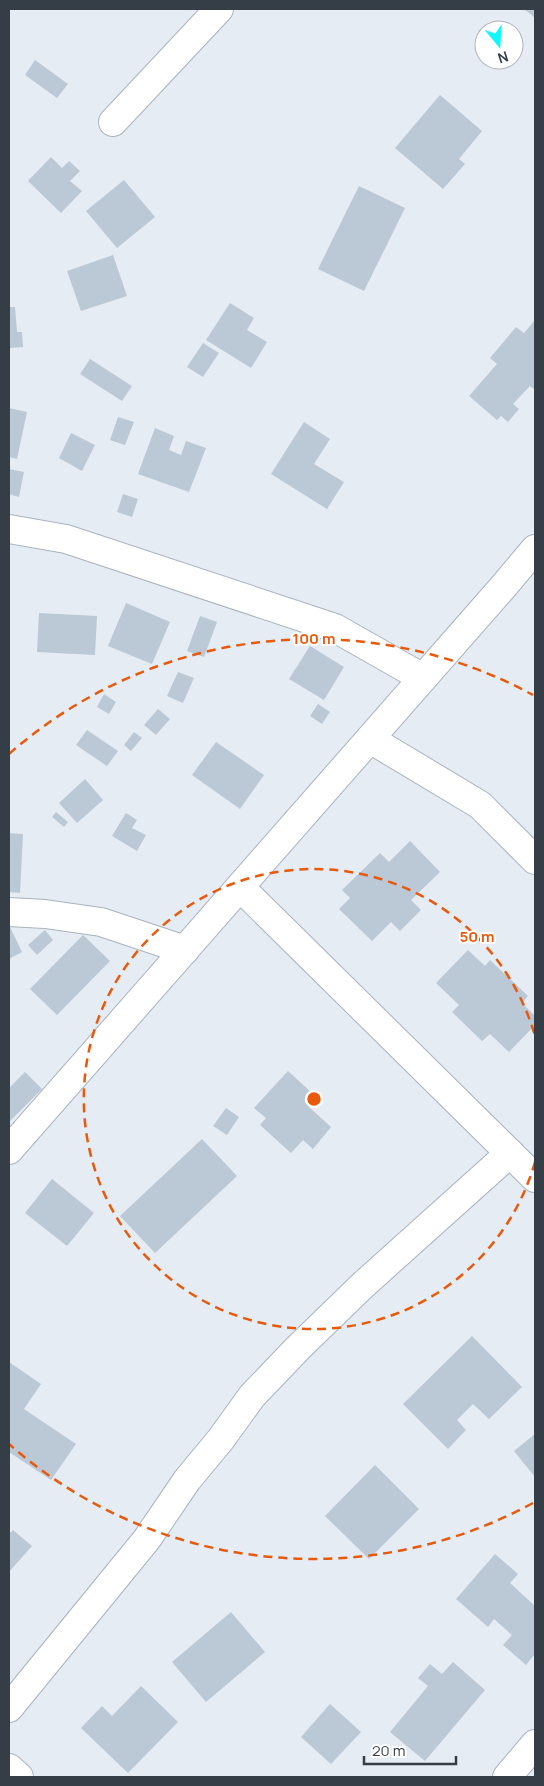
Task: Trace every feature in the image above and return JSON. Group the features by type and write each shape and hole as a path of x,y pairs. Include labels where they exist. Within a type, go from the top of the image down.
{"street":[{"path":"112,122 219,9"},
{"path":"9,529 66,539 335,628 423,678"},
{"path":"9,1150 535,549"},
{"path":"370,739 480,805 535,860"},
{"path":"240,887 535,1178"},
{"path":"9,912 45,914 101,922 185,950"},
{"path":"9,1708 147,1539 187,1480 221,1439 252,1396 363,1285 510,1153"},
{"path":"507,1777 535,1744"},
{"path":"9,1768 19,1777"}],"building":[{"path":"524,9 535,9 535,18"},
{"path":"35,60 68,84 57,98 25,75"},
{"path":"440,95 482,131 459,159 465,164 443,189 395,148"},
{"path":"51,157 62,168 69,161 80,171 70,181 82,191 61,213 28,181"},
{"path":"124,180 155,217 117,248 86,211"},
{"path":"359,186 405,208 364,291 318,269"},
{"path":"113,255 127,296 81,311 67,271"},
{"path":"230,303 254,318 247,330 267,342 251,368 206,340"},
{"path":"9,307 15,307 17,332 22,332 23,347 9,348"},
{"path":"535,320 535,390 530,386 513,404 519,409 508,422 501,416 497,420 469,396 497,364 490,358 516,327 524,333"},
{"path":"203,343 219,353 203,377 187,367"},
{"path":"90,359 132,386 122,401 80,374"},
{"path":"9,408 27,412 17,459 9,457"},
{"path":"118,417 134,422 125,445 110,440"},
{"path":"304,422 330,439 314,464 344,482 327,509 271,474"},
{"path":"155,428 174,436 169,450 181,455 186,441 206,448 189,492 138,474"},
{"path":"71,433 95,445 82,471 59,458"},
{"path":"9,469 24,472 19,497 9,494"},
{"path":"123,494 138,499 132,517 117,512"},
{"path":"126,603 170,622 152,664 108,646"},
{"path":"39,613 97,616 95,655 37,652"},
{"path":"200,616 217,622 204,657 187,651"},
{"path":"310,646 344,667 324,700 289,679"},
{"path":"178,672 194,678 183,703 167,696"},
{"path":"104,694 116,702 109,714 97,707"},
{"path":"318,704 330,712 322,724 310,716"},
{"path":"158,709 170,719 156,735 144,725"},
{"path":"87,730 118,751 107,766 76,745"},
{"path":"134,732 142,738 131,751 124,745"},
{"path":"216,742 264,775 240,809 192,775"},
{"path":"85,779 103,800 77,823 59,803"},
{"path":"56,812 68,822 64,827 52,817"},
{"path":"126,813 137,820 132,828 146,835 137,851 112,836"},
{"path":"9,833 23,834 20,893 9,892"},
{"path":"410,841 440,872 411,900 421,910 400,931 391,922 372,941 339,909 350,898 342,890 380,853 389,862"},
{"path":"9,925 22,952 9,959"},
{"path":"45,930 53,940 37,955 28,945"},
{"path":"83,935 110,961 57,1015 30,989"},
{"path":"468,950 485,966 490,960 528,996 522,1003 535,1016 535,1025 509,1052 490,1034 482,1041 452,1012 459,1005 436,983"},
{"path":"288,1071 312,1093 309,1107 331,1127 313,1149 303,1140 291,1153 260,1125 266,1118 254,1108"},
{"path":"25,1072 42,1089 9,1122 9,1088"},
{"path":"226,1108 239,1117 227,1135 213,1126"},
{"path":"202,1139 237,1176 155,1253 120,1216"},
{"path":"52,1179 94,1213 67,1246 25,1213"},
{"path":"472,1336 522,1387 489,1419 473,1404 457,1420 466,1430 448,1449 403,1404"},
{"path":"9,1362 41,1384 24,1409 76,1444 51,1480 9,1452"},
{"path":"535,1434 535,1477 514,1451"},
{"path":"375,1465 419,1509 369,1559 325,1516"},
{"path":"13,1530 32,1546 9,1572 9,1534"},
{"path":"495,1554 518,1574 510,1583 535,1606 535,1654 526,1665 503,1645 512,1635 494,1619 488,1627 456,1599"},
{"path":"231,1612 265,1652 206,1702 172,1662"},
{"path":"453,1662 485,1690 425,1761 390,1732 428,1686 418,1678 430,1664 442,1674"},
{"path":"141,1686 178,1722 128,1773 81,1728 102,1706 112,1716"},
{"path":"330,1704 361,1732 331,1764 301,1737"}]}
